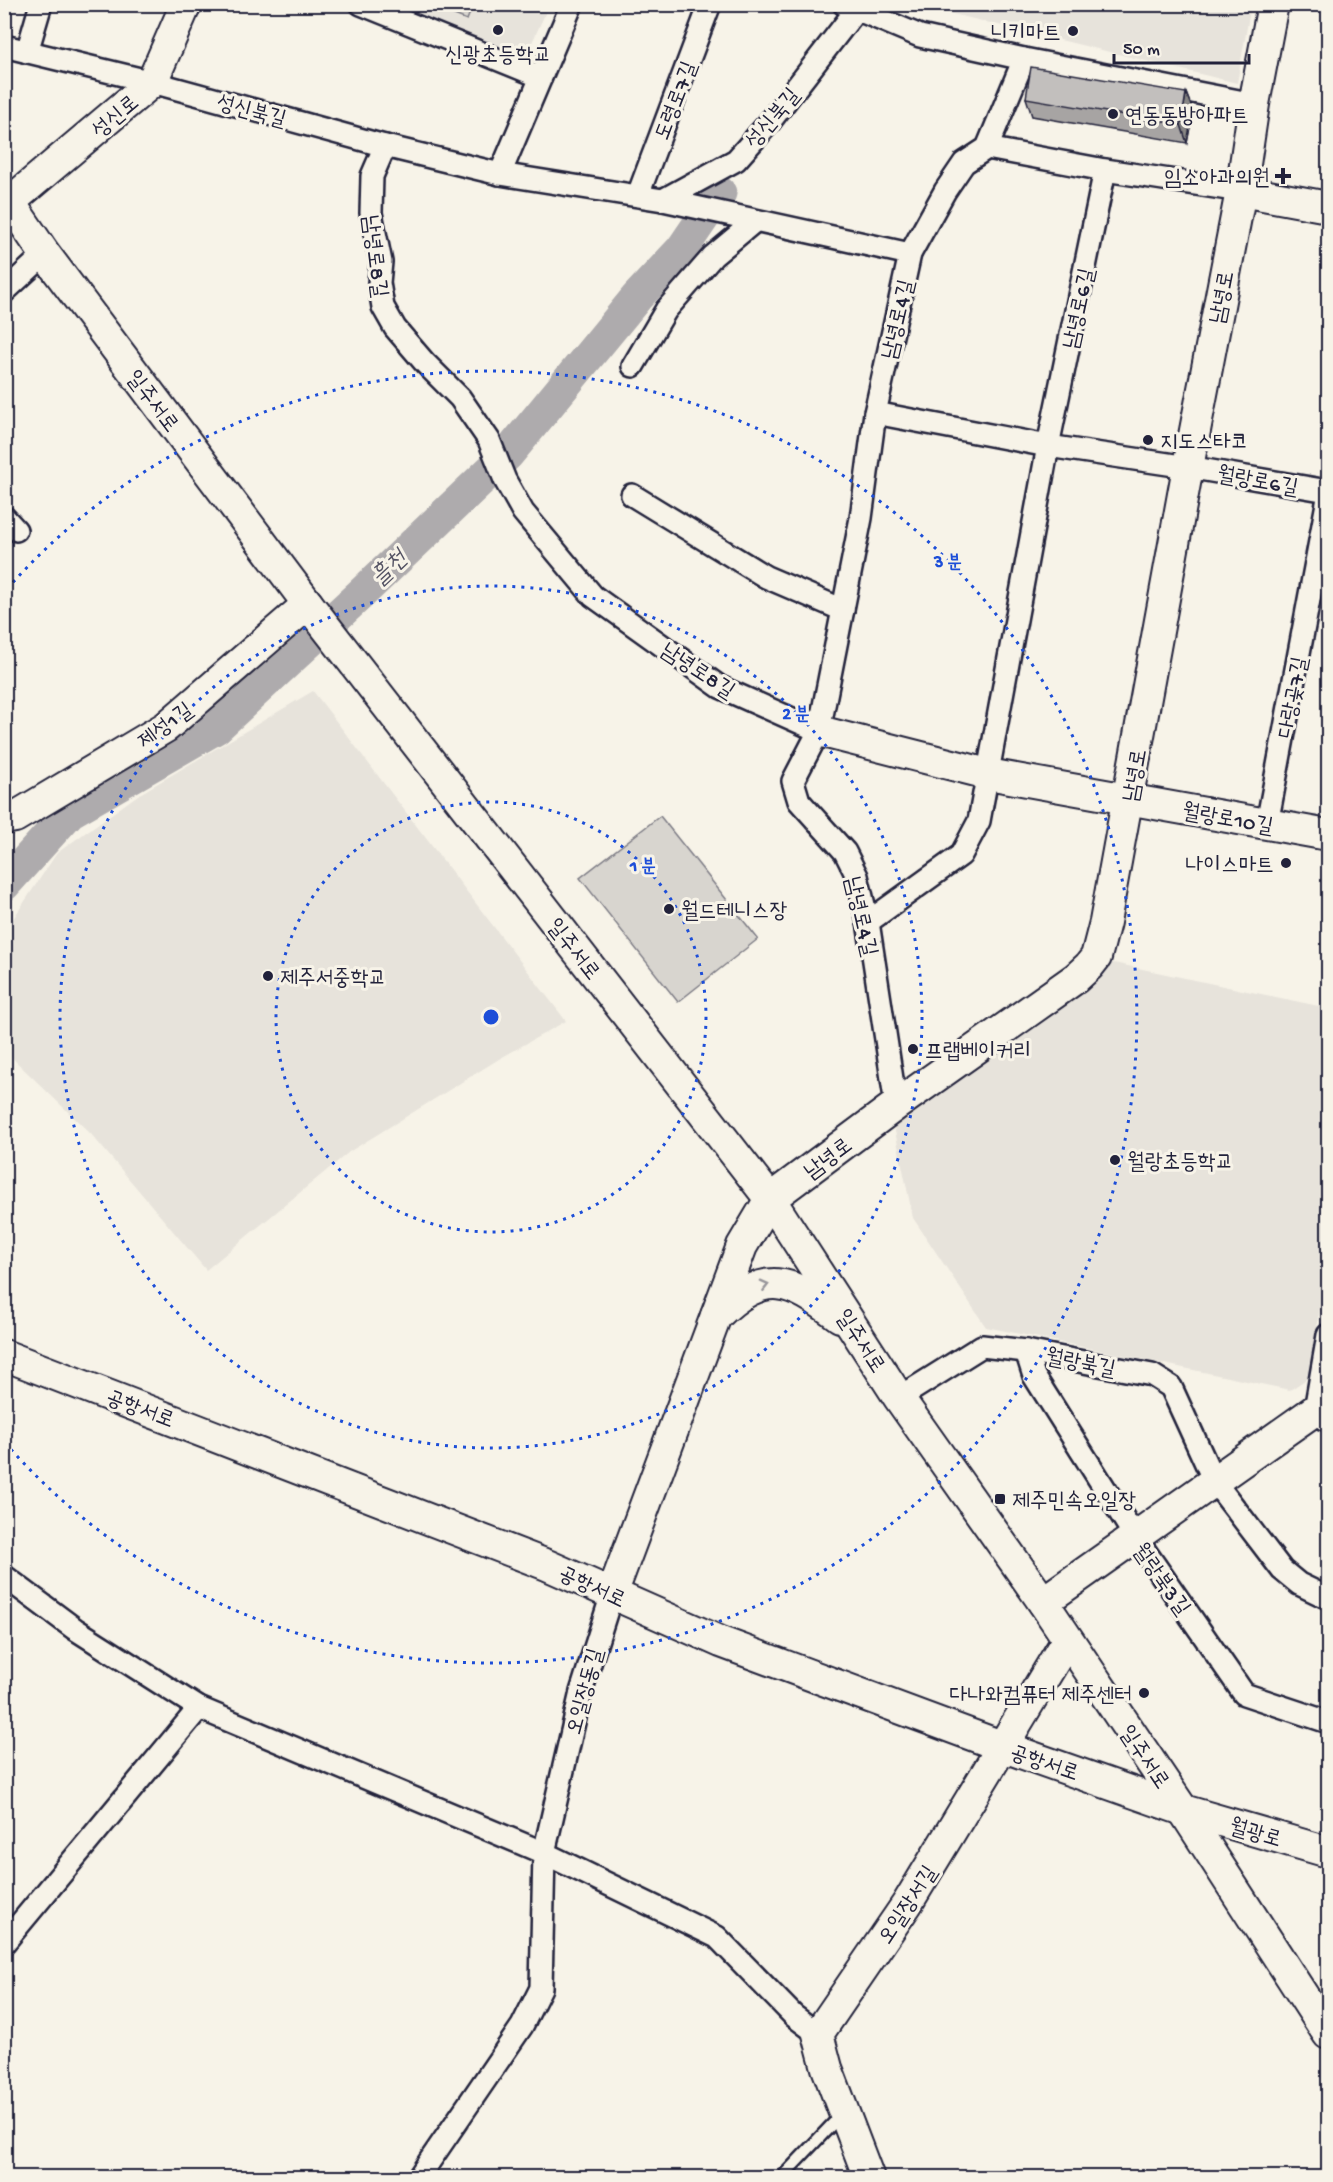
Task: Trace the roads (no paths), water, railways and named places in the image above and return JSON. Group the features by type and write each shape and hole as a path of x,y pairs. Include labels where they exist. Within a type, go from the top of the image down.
{"street":[{"path":"27,52 41,4"},
{"name":"성신로","path":"8,198 152,82 186,4"},
{"path":"361,4 541,77"},
{"path":"500,174 572,4"},
{"name":"도령로7길","path":"638,195 710,4"},
{"name":"남녕로","path":"770,1199 896,1105 1076,978 1096,957 1128,799 1241,191 1254,104 1273,4"},
{"path":"851,7 920,36 1254,104"},
{"name":"성신북길","path":"663,200 736,160 768,124 851,7"},
{"name":"성신북길","path":"4,46 152,82 385,146 500,174 638,195 910,254"},
{"path":"1024,59 987,148 1329,207"},
{"name":"남녕로8길","path":"385,146 372,176 370,213 381,262 379,283 383,307 395,328 425,363 460,398 489,440 505,480 523,512 593,596 720,687 819,731 988,774 1128,799"},
{"name":"남녕로4길","path":"896,1105 868,922 857,876 845,852 799,801 793,782 819,731 861,518 874,413 910,254 945,191 964,163 987,148"},
{"name":"남녕로6길","path":"988,774 1048,446 1105,170"},
{"name":"일주서로","path":"8,198 45,254 308,604 770,1199 899,1398 1043,1602 1183,1810 1329,2034"},
{"path":"633,366 666,310 712,256 755,220"},
{"path":"4,291 45,254"},
{"path":"874,413 1048,446 1188,467"},
{"name":"월랑로6길","path":"1188,467 1329,491"},
{"path":"632,495 766,577 843,609"},
{"name":"다랑곶7길","path":"1267,824 1329,498"},
{"name":"제성1길","path":"4,819 15,817 166,727 308,604"},
{"path":"868,922 961,855 979,821 988,774"},
{"name":"월랑로10길","path":"1128,799 1329,836"},
{"name":"오일장동길","path":"426,2175 522,2026 541,1988 544,1853 580,1692 612,1594 742,1246 770,1199"},
{"path":"716,1316 741,1294 767,1283 778,1282 808,1296 853,1326"},
{"path":"1043,1602 1214,1481 1324,1414 1329,1335"},
{"name":"월랑북길","path":"899,1398 982,1346 1026,1351 1152,1375 1172,1387 1214,1481 1282,1570 1299,1584 1329,1598"},
{"name":"월랑북3길","path":"1026,1351 1034,1376 1136,1538 1244,1694 1329,1722"},
{"name":"공항서로","path":"4,1355 547,1564 721,1642 1004,1747 1183,1810"},
{"path":"4,1576 75,1629 199,1708 544,1853 717,1936 794,2016 818,2034 827,2068 869,2178"},
{"name":"오일장서길","path":"818,2034 908,1904 1067,1640"},
{"path":"4,1943 199,1708"},
{"name":"월광로","path":"1183,1810 1329,1852"}],"lane":[{"path":"781,2178 844,2112"}],"waterway":[{"name":"흘천","path":"4,885 70,812 216,728 508,454 637,297 682,249 720,193"}],"place":[{"name":"신광초등학교","path":"498,30"},
{"name":"니키마트","path":"1073,31"},
{"name":"연동동방아파트","path":"1113,114"},
{"name":"임소아과의원","path":"1283,176"},
{"name":"지도스타코","path":"1148,440"},
{"name":"나이스마트","path":"1286,863"},
{"name":"월드테니스장","path":"669,909"},
{"name":"제주서중학교","path":"268,976"},
{"name":"프랩베이커리","path":"913,1049"},
{"name":"월랑초등학교","path":"1115,1160"},
{"name":"제주민속오일장","path":"1000,1499"},
{"name":"다나와컴퓨터 제주센터","path":"1144,1693"}]}
